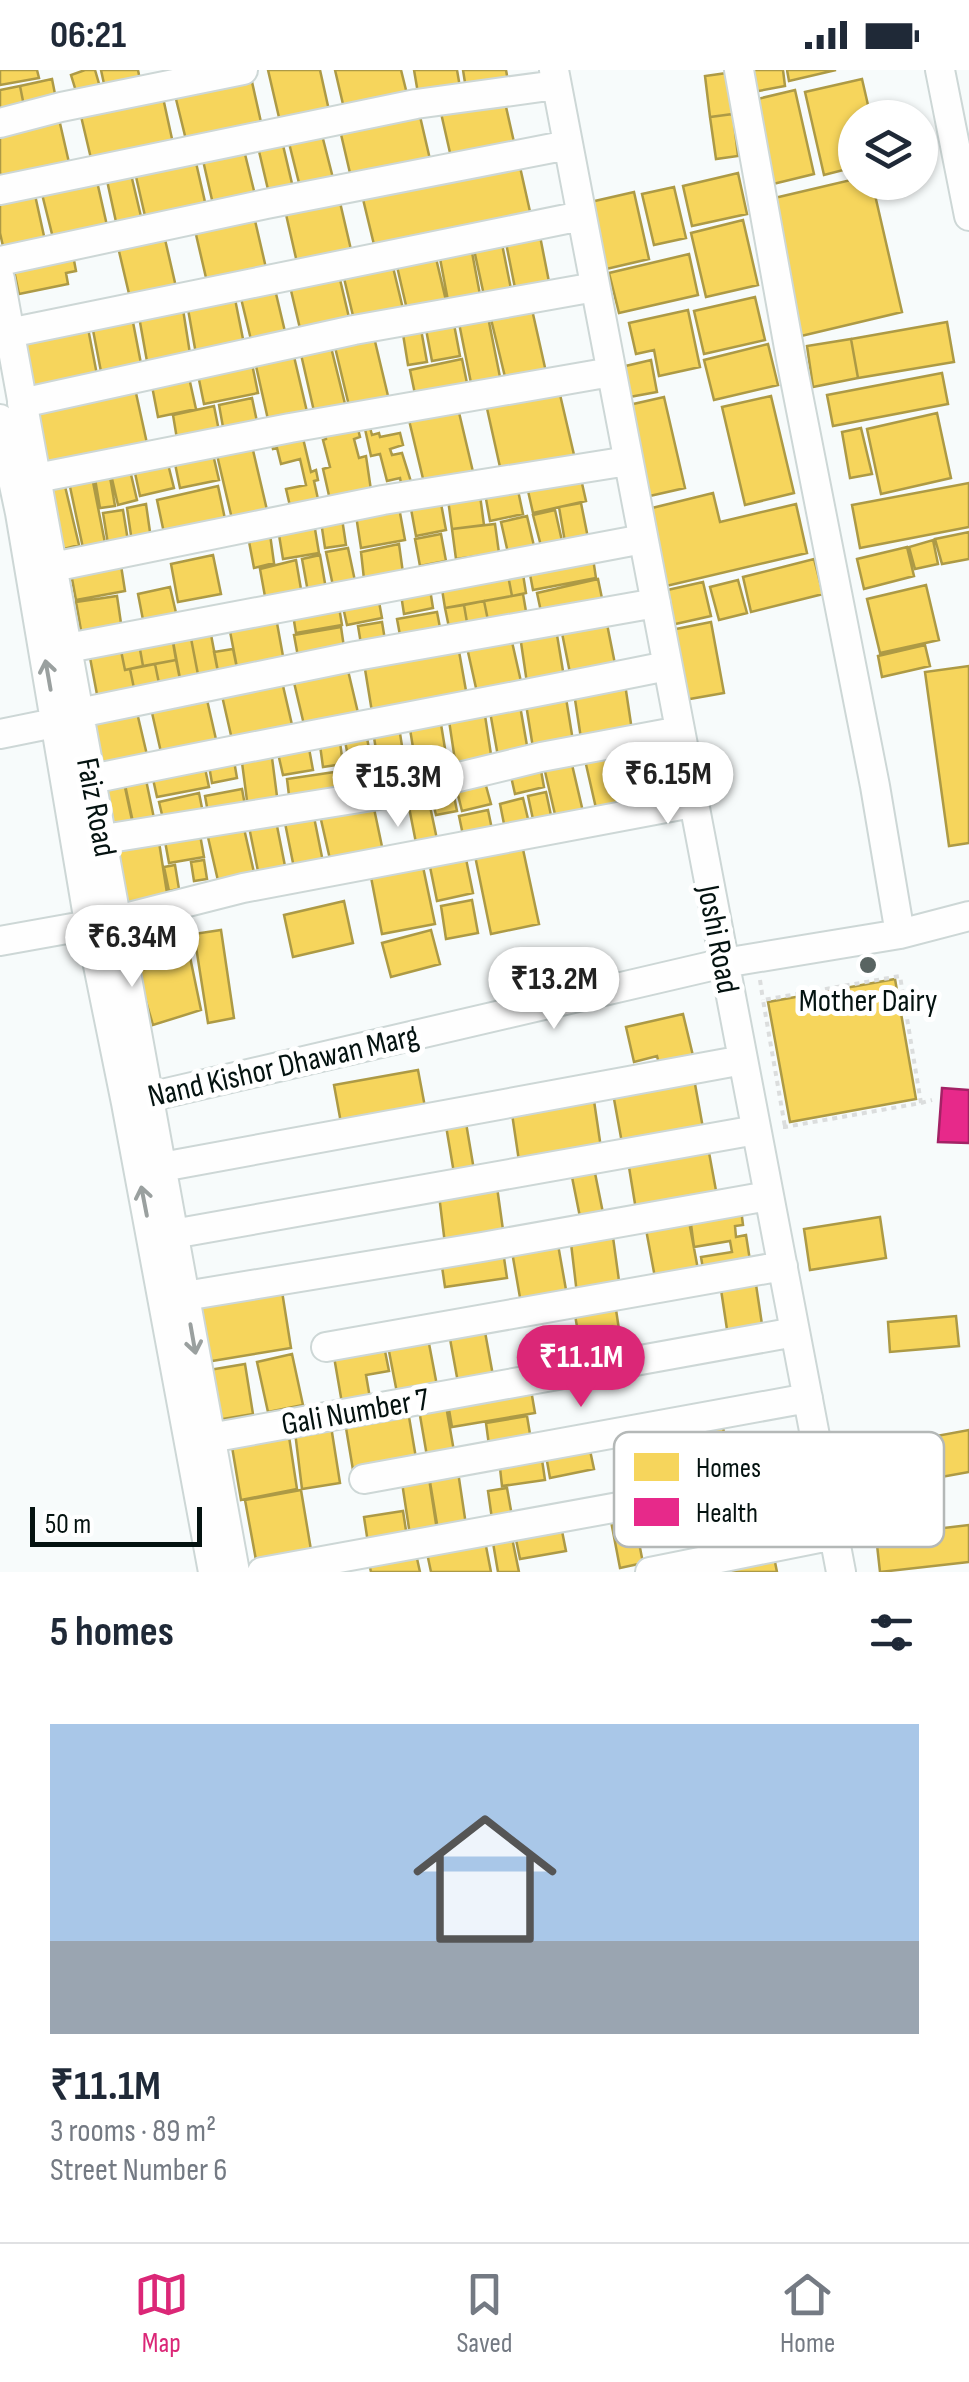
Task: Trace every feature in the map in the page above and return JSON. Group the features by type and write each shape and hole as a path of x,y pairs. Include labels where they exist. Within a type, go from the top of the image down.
{"street":[{"path":"0,123 243,70"},
{"path":"739,70 900,934"},
{"path":"950,75 969,216"},
{"path":"0,190 555,77"},
{"name":"Joshi Road","path":"555,77 814,1432"},
{"path":"0,261 568,145"},
{"path":"9,333 581,216"},
{"name":"Faiz Road","path":"0,279 9,333 11,411 37,478 68,648 72,718 92,780 104,839 103,923"},
{"path":"212,1572 138,1099 103,923 72,718 20,513 11,411 354,330 595,287"},
{"path":"37,478 290,428 612,372"},
{"path":"53,566 384,500 628,460"},
{"path":"68,648 643,539"},
{"path":"0,734 356,656 656,603"},
{"path":"92,780 267,742 420,716 667,666"},
{"path":"104,839 396,792 541,757 680,731"},
{"path":"0,941 103,923 244,888 692,804"},
{"name":"Nand Kishor Dhawan Marg","path":"138,1099 724,963 900,934 969,916"},
{"path":"162,1167 743,1060"},
{"path":"138,1099 162,1167 235,1572"},
{"path":"173,1234 756,1130"},
{"path":"185,1296 768,1196"},
{"path":"326,1346 783,1266"},
{"name":"Gali Number 7","path":"210,1438 795,1332"},
{"path":"619,1432 808,1398"},
{"path":"364,1478 614,1433"},
{"path":"262,1572 614,1508"},
{"path":"650,1572 774,1547"},
{"name":"Joshi Road","path":"836,1547 840,1572"}],"path":[{"path":"921,1103 900,976 764,1000 785,1127 921,1103 932,1100"}],"building: Homes":[{"path":"0,70 37,70 39,78 0,85"},
{"path":"95,70 102,94 79,101 71,75"},
{"path":"101,70 138,70 141,85 106,93"},
{"path":"268,70 320,70 330,115 281,126"},
{"path":"335,70 401,70 409,102 346,117"},
{"path":"414,70 457,70 461,93 419,99"},
{"path":"463,70 506,70 508,81 466,89"},
{"path":"744,70 783,70 785,86 748,93"},
{"path":"787,70 836,70 789,81"},
{"path":"250,73 263,131 188,148 174,91"},
{"path":"727,73 733,114 710,117 705,76"},
{"path":"52,79 57,104 25,111 20,86"},
{"path":"862,79 867,100 838,100 838,171 824,175 805,92"},
{"path":"20,86 25,111 0,116 0,90"},
{"path":"795,90 814,174 769,185 749,101"},
{"path":"162,93 174,148 93,167 80,112"},
{"path":"504,98 516,151 453,166 441,113"},
{"path":"419,112 432,168 353,186 340,130"},
{"path":"733,114 738,156 716,159 710,117"},
{"path":"59,119 70,167 2,183 0,133"},
{"path":"322,135 334,182 301,191 289,143"},
{"path":"282,141 294,192 270,198 258,147"},
{"path":"243,146 257,203 215,213 202,156"},
{"path":"194,154 208,215 148,229 134,168"},
{"path":"518,158 531,216 376,253 362,195"},
{"path":"130,170 143,225 118,231 106,176"},
{"path":"738,173 747,214 692,226 683,186"},
{"path":"96,177 108,230 54,242 41,190"},
{"path":"838,183 838,200 876,200 902,312 797,337 766,200"},
{"path":"674,187 686,238 654,245 642,194"},
{"path":"634,192 649,259 602,270 586,203"},
{"path":"35,195 46,245 5,255 0,203"},
{"path":"339,198 352,254 298,267 285,210"},
{"path":"253,212 266,268 207,282 194,226"},
{"path":"743,220 758,285 706,297 691,233"},
{"path":"539,231 550,287 516,293 505,238"},
{"path":"164,235 176,287 130,298 118,247"},
{"path":"501,239 512,294 485,300 473,245"},
{"path":"471,247 481,300 449,306 439,253"},
{"path":"435,254 447,305 408,314 396,262"},
{"path":"689,254 698,295 619,313 609,273"},
{"path":"73,255 76,271 66,273 68,284 19,294 13,266"},
{"path":"392,263 404,313 355,324 343,274"},
{"path":"338,271 351,326 302,337 289,282"},
{"path":"273,281 287,340 253,348 239,290"},
{"path":"233,289 244,344 196,354 186,298"},
{"path":"755,297 765,340 704,354 694,311"},
{"path":"182,303 191,360 148,367 138,311"},
{"path":"531,305 546,372 506,381 490,315"},
{"path":"688,310 700,367 659,376 654,350 636,354 629,323"},
{"path":"132,317 143,374 103,382 92,325"},
{"path":"488,317 501,382 472,388 459,323"},
{"path":"453,319 460,356 432,361 425,324"},
{"path":"947,322 954,362 858,378 851,339"},
{"path":"87,323 98,380 29,394 18,336"},
{"path":"420,324 427,362 408,365 402,328"},
{"path":"373,333 389,400 350,410 334,343"},
{"path":"851,339 858,378 813,387 807,346"},
{"path":"330,343 347,412 316,420 300,350"},
{"path":"768,344 778,385 714,400 704,360"},
{"path":"292,348 308,416 269,424 254,357"},
{"path":"251,359 258,393 204,404 197,370"},
{"path":"462,359 468,388 416,399 410,370"},
{"path":"651,360 657,392 624,398 617,368"},
{"path":"188,373 196,409 158,417 151,381"},
{"path":"942,373 948,404 833,426 827,395"},
{"path":"134,384 148,448 48,469 35,406"},
{"path":"558,386 575,459 502,476 486,404"},
{"path":"771,396 794,493 745,505 722,407"},
{"path":"664,397 685,488 641,498 620,407"},
{"path":"252,398 259,431 225,438 219,405"},
{"path":"457,404 474,476 425,487 408,416"},
{"path":"214,406 220,436 178,445 173,415"},
{"path":"937,413 951,478 881,494 867,429"},
{"path":"363,420 369,424 372,435 400,433 403,445 390,449 392,455 402,453 412,485 402,488 400,478 387,481 380,454 371,456"},
{"path":"356,421 360,437 354,439 359,458 366,456 371,490 330,500 323,469 330,467 324,428"},
{"path":"861,428 872,474 850,478 842,432"},
{"path":"302,434 311,472 316,470 318,499 290,506 286,489 306,485 300,459 281,464 271,441"},
{"path":"252,446 267,510 232,519 217,455"},
{"path":"212,450 219,480 180,488 174,459"},
{"path":"166,456 174,488 140,496 133,464"},
{"path":"129,466 137,500 118,505 110,470"},
{"path":"579,470 586,501 533,513 526,482"},
{"path":"109,471 115,506 100,508 94,473"},
{"path":"92,477 105,543 83,548 69,482"},
{"path":"516,481 523,514 490,521 484,488"},
{"path":"64,482 79,545 60,550 45,487"},
{"path":"969,483 969,527 860,548 852,505"},
{"path":"218,486 225,519 164,533 157,500"},
{"path":"479,488 484,525 452,529 447,492"},
{"path":"439,493 446,530 416,536 409,498"},
{"path":"713,493 720,522 796,504 807,553 662,587 644,510"},
{"path":"398,502 405,540 361,548 355,509"},
{"path":"581,503 588,538 565,542 559,507"},
{"path":"146,504 151,539 132,542 127,508"},
{"path":"123,510 128,541 108,544 103,513"},
{"path":"555,510 562,541 541,546 533,515"},
{"path":"341,512 346,545 325,548 320,515"},
{"path":"527,516 534,546 508,553 501,522"},
{"path":"313,517 319,553 283,559 277,523"},
{"path":"495,524 499,553 456,559 452,529"},
{"path":"269,527 274,563 254,568 247,531"},
{"path":"969,532 969,559 942,564 935,539"},
{"path":"441,534 446,561 420,566 415,539"},
{"path":"933,540 938,564 915,569 909,547"},
{"path":"399,544 403,573 364,579 361,552"},
{"path":"907,547 914,576 864,589 857,559"},
{"path":"348,548 355,581 333,586 326,552"},
{"path":"592,552 596,578 533,590 528,564"},
{"path":"213,555 221,594 178,602 171,564"},
{"path":"320,555 326,589 308,592 302,559"},
{"path":"120,559 125,591 76,600 70,568"},
{"path":"814,559 823,594 751,612 743,577"},
{"path":"296,560 302,595 266,602 260,569"},
{"path":"522,568 526,593 512,596 507,570"},
{"path":"507,570 512,596 445,608 441,583"},
{"path":"598,579 604,608 543,621 537,593"},
{"path":"738,580 747,613 719,620 710,587"},
{"path":"703,582 711,616 671,625 663,591"},
{"path":"429,583 433,608 404,614 400,588"},
{"path":"926,585 939,640 880,653 867,599"},
{"path":"170,587 177,617 144,625 138,594"},
{"path":"377,591 382,618 347,625 341,598"},
{"path":"523,594 528,623 490,630 484,601"},
{"path":"117,596 122,630 82,636 76,602"},
{"path":"338,601 342,625 296,633 292,609"},
{"path":"484,601 490,630 469,634 464,605"},
{"path":"464,605 469,634 451,637 445,608"},
{"path":"275,612 285,667 239,678 228,621"},
{"path":"437,612 442,638 402,646 397,619"},
{"path":"605,614 616,669 571,678 560,623"},
{"path":"382,622 386,646 362,650 358,626"},
{"path":"711,622 724,693 684,700 671,630"},
{"path":"555,623 564,677 527,683 519,629"},
{"path":"209,624 220,682 200,685 189,628"},
{"path":"341,627 345,654 299,662 294,635"},
{"path":"189,628 200,685 182,689 171,631"},
{"path":"171,631 176,660 143,666 138,638"},
{"path":"510,633 522,686 478,697 466,643"},
{"path":"138,638 143,666 125,670 119,641"},
{"path":"457,640 468,702 373,718 363,657"},
{"path":"119,641 136,698 99,705 88,647"},
{"path":"925,645 930,666 882,677 878,656"},
{"path":"233,649 239,678 220,682 214,652"},
{"path":"176,660 182,689 161,693 155,664"},
{"path":"346,662 359,717 305,729 292,674"},
{"path":"155,664 161,693 136,698 130,669"},
{"path":"969,666 969,843 949,846 925,672"},
{"path":"280,673 293,729 233,744 220,687"},
{"path":"625,684 633,737 582,745 574,693"},
{"path":"205,691 218,748 163,761 150,704"},
{"path":"565,692 574,747 534,754 525,698"},
{"path":"519,700 529,757 499,762 489,706"},
{"path":"135,704 147,755 96,767 84,716"},
{"path":"484,709 492,761 456,767 448,714"},
{"path":"440,718 449,773 418,778 409,723"},
{"path":"399,727 408,784 382,788 373,731"},
{"path":"366,732 376,788 355,792 344,736"},
{"path":"339,735 343,764 323,767 319,738"},
{"path":"308,743 313,770 283,775 277,749"},
{"path":"271,750 278,804 248,808 241,755"},
{"path":"608,754 622,812 598,817 585,760"},
{"path":"233,755 237,778 212,783 208,760"},
{"path":"570,756 584,816 557,823 543,763"},
{"path":"203,759 209,787 157,797 151,770"},
{"path":"540,765 544,787 515,794 510,772"},
{"path":"348,770 351,795 290,804 287,779"},
{"path":"145,775 155,823 134,827 124,780"},
{"path":"483,775 491,804 462,811 455,783"},
{"path":"123,778 133,825 107,832 96,784"},
{"path":"452,786 457,811 436,815 430,791"},
{"path":"242,789 246,811 209,818 205,796"},
{"path":"427,792 438,844 417,848 407,797"},
{"path":"546,792 552,820 534,824 528,796"},
{"path":"199,793 203,813 164,823 159,802"},
{"path":"523,798 529,823 505,829 500,804"},
{"path":"372,799 384,856 332,868 319,811"},
{"path":"488,810 493,834 464,840 459,816"},
{"path":"313,812 324,867 295,873 284,818"},
{"path":"275,816 286,871 259,876 248,822"},
{"path":"243,824 255,877 219,885 207,833"},
{"path":"199,829 204,857 169,863 164,836"},
{"path":"521,840 539,924 491,934 474,851"},
{"path":"159,842 167,893 126,904 113,850"},
{"path":"465,854 473,893 437,901 429,862"},
{"path":"204,860 207,879 194,881 191,862"},
{"path":"422,862 435,924 382,934 370,872"},
{"path":"175,865 179,889 169,891 164,867"},
{"path":"472,900 478,933 446,939 441,906"},
{"path":"344,901 353,943 293,957 284,915"},
{"path":"221,930 234,1018 208,1023 194,934"},
{"path":"431,930 440,964 391,977 382,943"},
{"path":"190,957 201,1010 153,1025 137,971"},
{"path":"895,979 916,1099 790,1122 768,1002"},
{"path":"683,1014 695,1064 661,1072 657,1056 634,1062 626,1027"},
{"path":"418,1070 425,1107 341,1123 334,1085"},
{"path":"693,1073 703,1128 622,1143 612,1088"},
{"path":"593,1094 601,1148 519,1161 511,1107"},
{"path":"465,1117 475,1176 455,1179 445,1120"},
{"path":"708,1147 717,1196 636,1210 628,1161"},
{"path":"593,1163 605,1223 582,1227 570,1167"},
{"path":"497,1187 504,1237 445,1244 439,1195"},
{"path":"741,1209 743,1225 735,1226 736,1237 746,1235 751,1267 704,1275 701,1257 732,1252 730,1241 694,1247 690,1217"},
{"path":"688,1216 699,1275 656,1283 645,1224"},
{"path":"880,1217 886,1258 810,1270 804,1229"},
{"path":"612,1230 620,1288 577,1294 570,1235"},
{"path":"557,1239 568,1301 522,1309 511,1246"},
{"path":"503,1251 507,1278 445,1287 441,1260"},
{"path":"755,1278 763,1331 728,1336 720,1283"},
{"path":"281,1285 291,1348 206,1362 196,1299"},
{"path":"615,1303 623,1356 583,1362 574,1309"},
{"path":"956,1316 959,1346 890,1352 888,1322"},
{"path":"483,1321 494,1381 459,1388 448,1328"},
{"path":"427,1333 438,1391 398,1398 387,1341"},
{"path":"383,1341 389,1371 366,1375 371,1404 343,1409 333,1351"},
{"path":"292,1354 303,1405 268,1412 257,1362"},
{"path":"245,1364 253,1414 211,1421 203,1371"},
{"path":"530,1384 535,1413 452,1427 447,1398"},
{"path":"445,1400 455,1457 428,1462 418,1404"},
{"path":"407,1405 417,1464 354,1476 344,1416"},
{"path":"527,1416 532,1446 490,1453 486,1423"},
{"path":"722,1422 724,1432 683,1432"},
{"path":"331,1426 340,1483 302,1489 295,1432"},
{"path":"288,1430 297,1489 241,1500 231,1441"},
{"path":"969,1430 969,1472 944,1476 944,1435"},
{"path":"588,1441 594,1469 550,1478 545,1450"},
{"path":"541,1453 545,1480 502,1486 499,1459"},
{"path":"457,1465 466,1525 438,1530 428,1470"},
{"path":"428,1472 437,1530 410,1535 401,1476"},
{"path":"507,1488 512,1516 492,1519 488,1491"},
{"path":"301,1490 311,1550 256,1560 245,1500"},
{"path":"403,1511 407,1537 368,1543 364,1517"},
{"path":"560,1521 566,1551 520,1559 514,1530"},
{"path":"969,1525 969,1562 880,1572 877,1547 944,1547 944,1528"},
{"path":"511,1533 519,1572 498,1572 492,1537"},
{"path":"485,1541 491,1572 431,1572 427,1553"},
{"path":"616,1547 640,1547 643,1563 620,1568"},
{"path":"773,1552 777,1572 673,1572"},
{"path":"416,1554 420,1572 371,1572 369,1563"}],"building: Health":[{"path":"942,1088 969,1090 969,1143 938,1142"}],"place":[{"name":"Mother Dairy","path":"868,965"}]}
